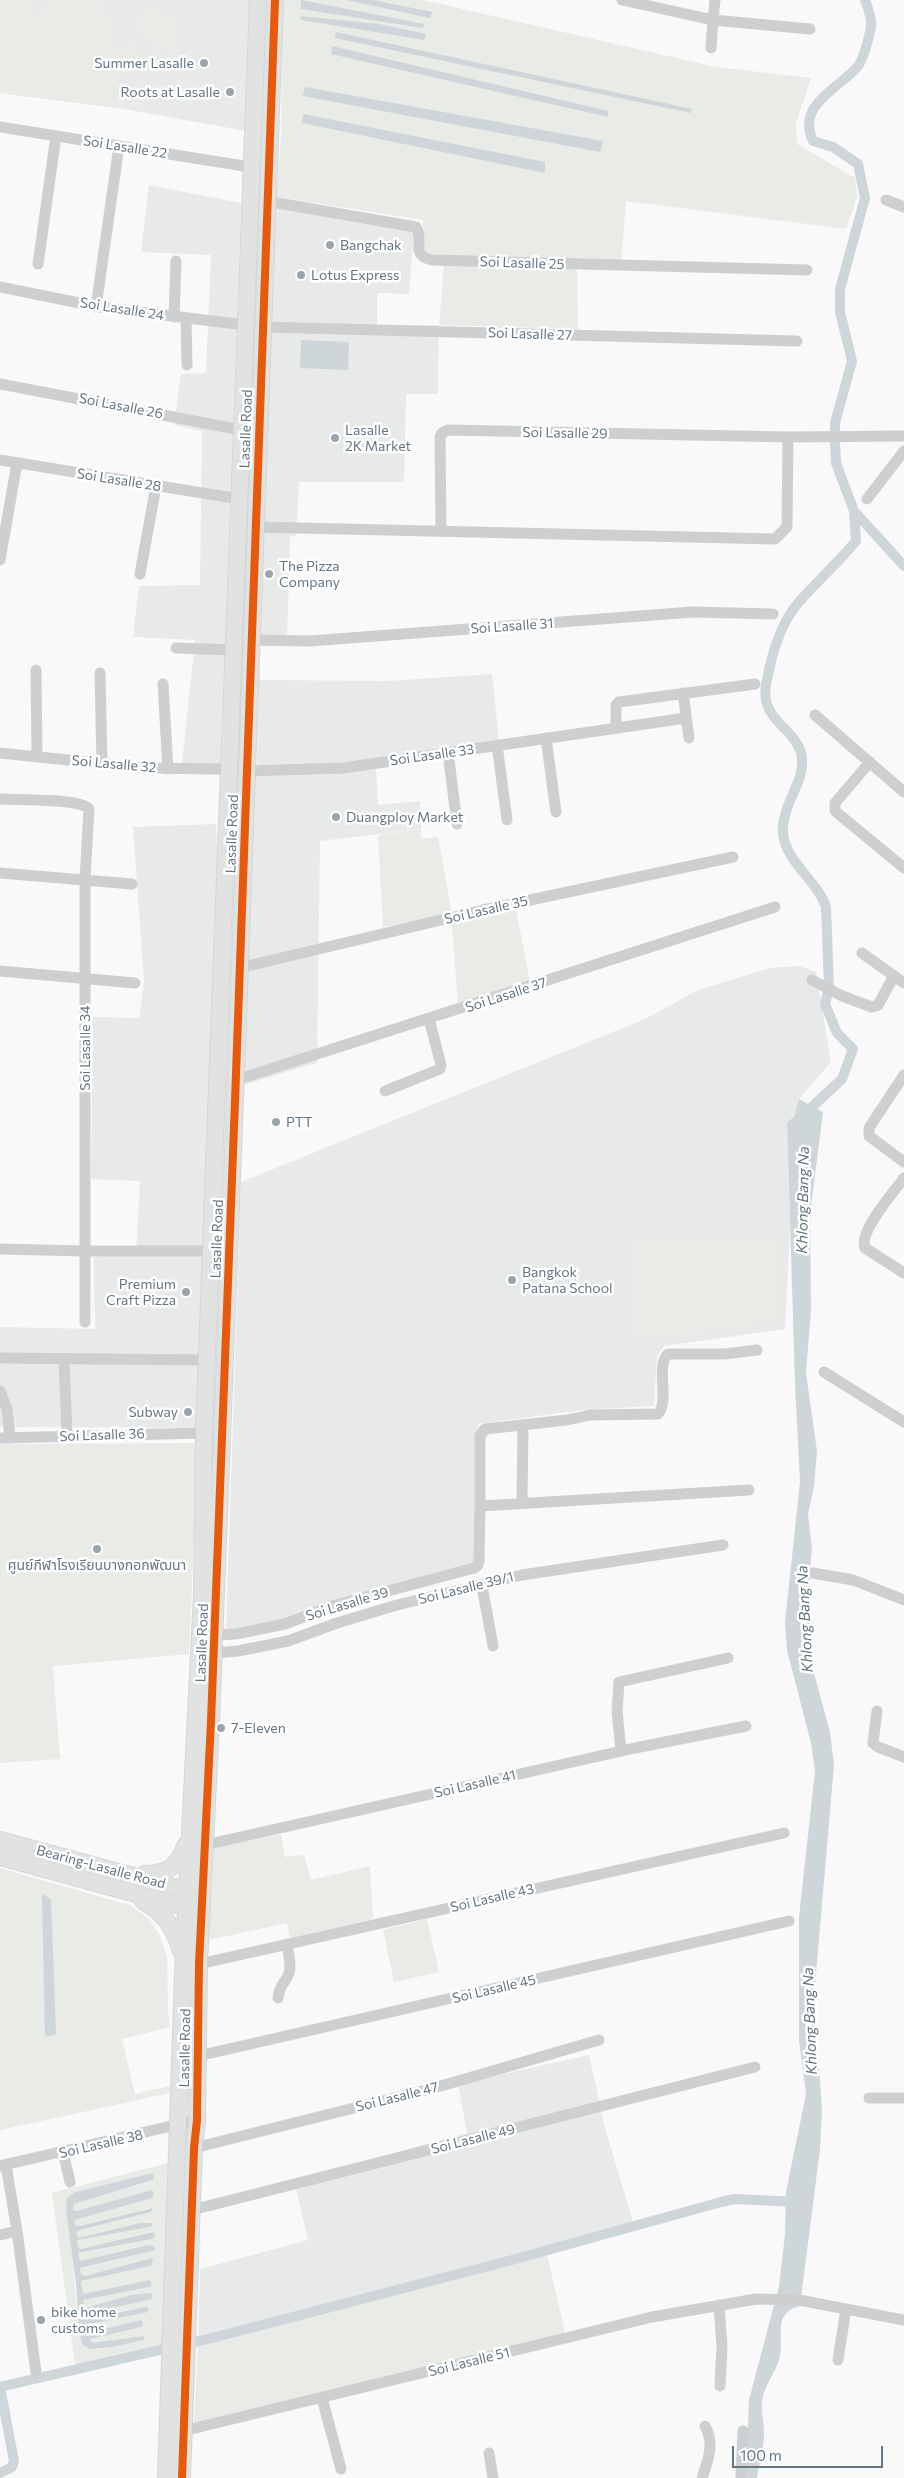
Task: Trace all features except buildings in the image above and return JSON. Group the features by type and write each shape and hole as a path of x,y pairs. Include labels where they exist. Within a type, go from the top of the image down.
{"street":[{"name":"Lasalle Road","path":"182,2478 194,2148 197,2120 199,1964 194,1910 186,1891 222,1432 263,327 266,201 266,23 258,0"},
{"name":"Lasalle Road","path":"166,2478 183,1974 194,1910 203,1894 215,1636 209,1594 204,1432 250,168 266,23 275,0"},
{"path":"622,0 647,2 713,20 810,29"},
{"path":"711,48 715,0"},
{"name":"Soi Lasalle 22","path":"0,127 250,168"},
{"path":"38,264 56,136"},
{"path":"96,307 119,146"},
{"path":"886,200 904,207"},
{"name":"Soi Lasalle 25","path":"266,201 416,227 419,233 420,253 424,259 807,270"},
{"path":"176,261 180,318 187,365"},
{"name":"Soi Lasalle 24","path":"0,287 96,307 245,325"},
{"path":"245,325 263,327"},
{"name":"Soi Lasalle 27","path":"263,327 797,341"},
{"name":"Soi Lasalle 26","path":"0,384 241,430"},
{"name":"Soi Lasalle 29","path":"441,531 440,437 442,433 448,430 788,437 904,436"},
{"path":"256,527 775,539 787,527 788,437"},
{"path":"868,499 904,451"},
{"name":"Soi Lasalle 28","path":"0,460 239,499"},
{"path":"0,560 17,463"},
{"path":"140,574 156,486"},
{"name":"Soi Lasalle 31","path":"251,640 310,641 693,612 773,614"},
{"path":"176,648 233,650"},
{"path":"36,670 37,757"},
{"path":"100,673 102,764"},
{"path":"163,684 168,769"},
{"path":"616,728 616,705 618,702 755,684"},
{"path":"683,693 689,738"},
{"path":"815,715 904,792"},
{"name":"Soi Lasalle 33","path":"246,770 343,768 686,718"},
{"path":"546,738 556,812"},
{"path":"497,745 507,820"},
{"path":"448,752 456,824"},
{"name":"Soi Lasalle 32","path":"0,753 168,769 228,769"},
{"path":"870,762 834,807 835,811 904,868"},
{"path":"228,769 246,770"},
{"name":"Soi Lasalle 34","path":"0,799 47,801 88,808 85,880 85,1322"},
{"name":"Soi Lasalle 35","path":"239,968 483,910 733,857"},
{"path":"0,873 132,884"},
{"name":"Soi Lasalle 37","path":"236,1080 775,908"},
{"path":"862,953 904,983"},
{"path":"0,972 136,983"},
{"path":"812,980 842,996 870,1007 877,1006 894,976"},
{"path":"385,1091 440,1068 441,1065 430,1019"},
{"path":"904,1075 899,1093 869,1128 868,1133 869,1136 904,1162"},
{"path":"904,1178 866,1231 863,1242 865,1248 904,1273"},
{"path":"0,1249 211,1251"},
{"name":"Soi Lasalle 39","path":"215,1636 236,1634 285,1624 332,1606 474,1568 478,1565 479,1560 480,1436 482,1431 590,1414 658,1414 662,1404 664,1362 668,1354 725,1354 757,1350"},
{"path":"0,1358 207,1360"},
{"path":"64,1359 67,1436"},
{"path":"824,1372 904,1422"},
{"path":"0,1390 7,1409 5,1438"},
{"path":"522,1503 523,1425"},
{"path":"204,1432 222,1432"},
{"name":"Soi Lasalle 36","path":"5,1438 204,1432"},
{"path":"480,1506 749,1490"},
{"name":"Soi Lasalle 39/1","path":"214,1653 238,1651 288,1641 337,1623 397,1605 522,1575 723,1545"},
{"path":"813,1573 853,1580 904,1600"},
{"path":"482,1586 493,1646"},
{"path":"621,1751 617,1711 619,1682 728,1658"},
{"path":"877,1711 873,1743 878,1747 904,1757"},
{"name":"Soi Lasalle 41","path":"205,1845 621,1751 746,1726"},
{"path":"116,1871 139,1874 168,1872 175,1866 182,1855 190,1823"},
{"name":"Soi Lasalle 43","path":"199,1964 784,1833"},
{"name":"Bearing-Lasalle Road","path":"0,1840 203,1894"},
{"name":"Bearing-Lasalle Road","path":"0,1857 194,1910"},
{"path":"120,1890 151,1906 162,1914 171,1925 181,1952 183,1974"},
{"name":"Soi Lasalle 45","path":"197,2062 789,1921"},
{"path":"278,1998 280,1986 288,1975 290,1967 287,1944"},
{"name":"Soi Lasalle 47","path":"194,2148 434,2088 599,2040"},
{"path":"179,2070 197,2062"},
{"name":"Soi Lasalle 49","path":"192,2210 755,2067"},
{"path":"869,2098 904,2098"},
{"name":"Soi Lasalle 38","path":"36,2372 18,2231 3,2165 197,2120"},
{"path":"63,2152 70,2182"},
{"path":"0,2235 18,2231"},
{"name":"Soi Lasalle 51","path":"183,2431 652,2317 756,2299 800,2300 904,2320"},
{"path":"718,2305 722,2347 720,2386"},
{"path":"838,2360 846,2309"},
{"path":"322,2398 342,2469"},
{"path":"702,2478 709,2463 710,2446 710,2434 705,2426"},
{"path":"741,2478 743,2431"},
{"path":"489,2453 493,2478"}],"shaded area":[{"path":"0,0 251,0 246,131 119,108 0,93"},
{"path":"0,0 34,0 33,13 42,16 45,0 102,0 105,13 118,27 110,36 112,45 123,46 130,39 139,47 140,52 121,73 118,94 111,93 109,107 0,93"},
{"path":"282,0 423,0 716,67 811,78 796,123 797,144 855,178 857,197 846,229 626,201 621,261 434,256 426,252 424,246 423,220 276,197 281,140"},
{"path":"141,7 161,9 159,14 180,16 176,53 157,51 138,29"},
{"path":"149,185 241,203 220,775 181,774 195,640 133,637 139,586 200,585 202,431 174,425 181,374 206,373 211,255 141,252"},
{"path":"274,206 414,231 409,294 377,293 377,325 439,325 438,394 406,394 404,482 299,482 296,536 290,535 287,644 256,645 264,394 273,288"},
{"path":"444,264 577,269 578,329 439,325"},
{"path":"492,674 499,741 330,767 257,767 259,680 388,681"},
{"path":"376,769 378,805 420,801 421,829 320,841 317,1063 244,1085 250,852 255,776"},
{"path":"216,824 218,868 197,1428 0,1427 0,1327 95,1329 94,1257 136,1254 140,1181 91,1179 93,1017 139,1018 144,982 133,827"},
{"path":"421,829 421,839 438,837 452,914 383,927 378,835"},
{"path":"516,910 530,982 458,1005 452,924"},
{"name":"Bangkok Patana School","path":"799,966 816,972 831,1062 799,1099 794,1117 787,1123 790,1230 785,1329 664,1346 657,1356 654,1406 582,1410 478,1424 476,1564 285,1621 226,1631 241,1182 645,1019 698,990 770,968"},
{"path":"635,1240 780,1241 779,1321 679,1335 631,1334"},
{"name":"ศูนย์กีฬาโรงเรียนบางกอกพัฒนา","path":"198,1443 189,1654 53,1666 60,1759 0,1763 0,1444"},
{"path":"281,1834 285,1857 304,1855 311,1880 370,1866 373,1919 290,1938 287,1923 209,1940 214,1848"},
{"path":"0,1868 132,1906 150,1920 160,1936 167,1957 170,2027 122,2039 135,2094 170,2086 170,2093 0,2130"},
{"path":"427,1919 439,1972 394,1982 383,1930"},
{"path":"589,2055 605,2128 633,2222 198,2341 200,2269 308,2240 294,2180 467,2133 458,2084"},
{"path":"168,2163 163,2345 75,2365 52,2193","holes":["153,2173 149,2181 74,2204 73,2210 77,2211 80,2218 73,2220 75,2225 80,2226 139,2212 149,2207 151,2212 80,2230 76,2233 77,2238 140,2223 77,2240 77,2245 80,2249 148,2234 152,2239 78,2253 80,2261 149,2245 122,2258 80,2268 80,2274 85,2276 152,2259 151,2266 81,2281 83,2294 94,2297 83,2300 85,2308 131,2295 91,2313 92,2316 97,2317 145,2307 89,2324 86,2329 90,2332 140,2320 89,2338 92,2343 144,2340 113,2347 90,2349 79,2333 67,2198 75,2192"]},
{"path":"547,2254 565,2333 194,2425 198,2345"}],"water":[{"path":"301,0 424,24 423,28 301,9"},
{"path":"346,0 373,0 432,12 430,18"},
{"path":"300,16 379,24 426,34 424,40 301,20"},
{"path":"336,32 692,109 691,113 335,38"},
{"path":"332,46 608,111 608,117 331,54"},
{"path":"305,87 603,141 600,152 303,96"},
{"path":"303,114 545,162 545,173 302,123"},
{"path":"301,340 349,342 348,370 300,368"},
{"path":"799,1099 823,1112 810,1214 811,1310 806,1373 817,1451 814,1487 808,1514 812,1548 810,1569 811,1662 830,1732 834,1765 814,1997 822,2109 820,2149 800,2306 791,2309 782,2320 780,2356 765,2389 762,2402 764,2438 757,2478 746,2478 749,2400 779,2286 785,2235 786,2192 806,2094 799,2040 799,1917 815,1771 811,1743 787,1650 785,1622 800,1482 787,1122 794,1117"},
{"path":"42,1894 51,1899 56,2034 45,2037"},
{"path":"153,2173 154,2179 149,2181 74,2204 73,2210 77,2211 152,2190 154,2193 152,2198 74,2220 75,2225 80,2226 153,2208 151,2212 80,2230 76,2233 78,2238 140,2223 152,2223 152,2226 144,2228 77,2240 77,2245 80,2249 154,2232 155,2236 152,2239 78,2253 80,2261 149,2245 154,2246 155,2250 80,2268 81,2274 85,2276 152,2258 153,2261 151,2266 81,2281 83,2294 150,2280 152,2284 149,2287 83,2300 85,2308 131,2295 151,2293 152,2296 151,2299 91,2313 92,2316 97,2317 145,2307 149,2308 148,2312 89,2324 86,2329 91,2332 141,2320 143,2324 141,2327 90,2339 92,2343 144,2336 144,2340 113,2347 90,2349 83,2345 79,2333 76,2284 66,2209 67,2198 75,2192"}],"waterway":[{"name":"Khlong Bang Na","path":"809,1119 812,1107 842,1079 853,1049 837,1033 825,1004 829,988 826,907 822,897 790,853 785,844 783,833 783,822 801,773 801,753 794,740 770,711 765,691 774,652 788,617 806,594 856,541 854,511 836,463 835,423 852,361 840,312 840,289 865,198 858,164 833,147 813,141 809,128 810,117 815,107 822,98 858,66 862,59 871,26 865,0"},
{"path":"854,511 904,566"},
{"path":"0,2387 212,2338 508,2261 721,2202 735,2199 797,2202"},
{"path":"0,2387 14,2461 12,2467 0,2473"}],"cycle path":[{"path":"182,2478 194,2148 197,2120 199,1964 211,1721 235,1101 275,0"}],"place":[{"name":"Summer Lasalle","path":"204,63"},
{"name":"Roots at Lasalle","path":"230,92"},
{"name":"Bangchak","path":"330,245"},
{"name":"Lotus Express","path":"301,275"},
{"name":"Lasalle 2K Market","path":"335,438"},
{"name":"The Pizza Company","path":"269,574"},
{"name":"Duangploy Market","path":"336,817"},
{"name":"PTT","path":"276,1122"},
{"name":"Bangkok Patana School","path":"512,1280"},
{"name":"Premium Craft Pizza","path":"186,1292"},
{"name":"Subway","path":"188,1412"},
{"name":"ศูนย์กีฬาโรงเรียนบางกอกพัฒนา","path":"97,1549"},
{"name":"7-Eleven","path":"221,1728"},
{"name":"bike home customs","path":"41,2320"}]}
